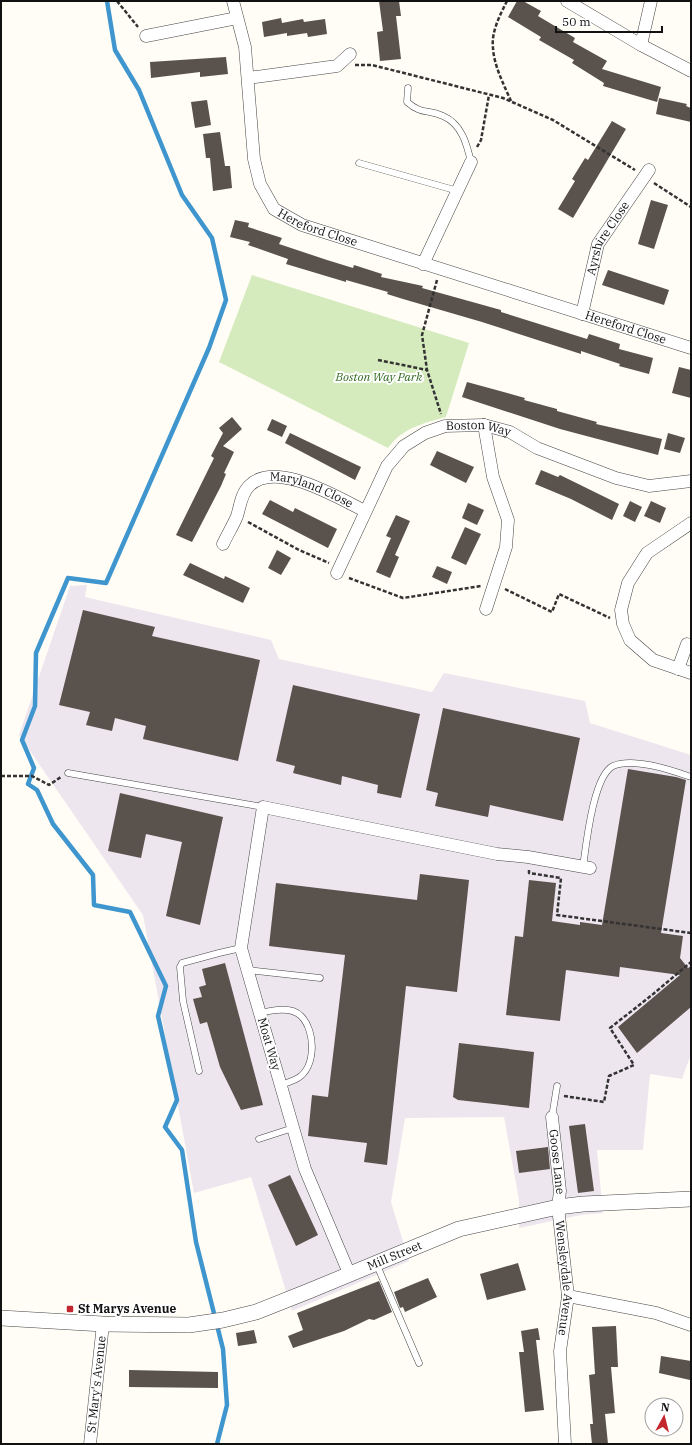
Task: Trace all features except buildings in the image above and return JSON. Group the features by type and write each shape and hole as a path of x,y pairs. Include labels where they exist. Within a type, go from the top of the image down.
{"street":[{"name":"Hereford Close","path":"233,1 245,47 254,159 260,184 274,209 302,225 440,270 691,348"},
{"path":"567,1 641,45 691,70"},
{"path":"641,45 651,1"},
{"path":"146,36 237,18"},
{"path":"248,78 337,66 347,57"},
{"path":"423,264 471,162"},
{"name":"Ayrshire Close","path":"582,314 598,244 647,173"},
{"path":"484,425 493,477 508,520 506,547 486,609"},
{"name":"Boston Way","path":"339,570 387,466 404,446 426,433 445,426 484,425 510,432 537,448 616,478 649,486 691,481"},
{"name":"Maryland Close","path":"222,544 237,516 238,506 249,486 263,478 285,477 305,483 365,511"},
{"path":"691,523 647,553 628,583 621,610 630,640 653,660 691,673"},
{"path":"678,669 688,644"},
{"path":"264,807 497,854 528,857 586,867"},
{"name":"Moat Way","path":"264,807 241,948 305,1169 349,1273"},
{"name":"Goose Lane","path":"552,1117 560,1191 558,1207"},
{"name":"Mill Street","path":"1,1318 103,1324 189,1325 223,1320 256,1312 459,1229 558,1207 583,1204 691,1199"},
{"name":"Wensleydale Avenue","path":"558,1207 568,1296 560,1351 564,1444"},
{"path":"568,1296 656,1313 691,1325"},
{"name":"St Mary's Avenue","path":"90,1444 103,1324"}],"lane":[{"path":"408,88 407,102 416,110 444,116 455,124 467,143 471,162"},
{"path":"359,163 458,191"},
{"path":"586,867 590,815 604,776 613,766 632,762 674,771 691,777"},
{"path":"68,773 264,807"},
{"path":"199,1071 183,1001 180,967 182,963 219,952 241,948"},
{"path":"248,970 320,978"},
{"path":"260,1013 273,1010 289,1011 301,1016 309,1029 312,1047 308,1067 299,1078 280,1085"},
{"path":"552,1117 557,1086"},
{"path":"259,1139 293,1128"},
{"path":"376,1263 419,1363"}],"path":[{"path":"117,1 146,36"},
{"path":"507,1 495,28 493,48 502,80 511,102"},
{"path":"347,57 358,66 372,65 489,95 511,102 553,120 647,173 691,207"},
{"path":"471,162 480,140 489,95"},
{"path":"440,270 422,335 427,370 445,426"},
{"path":"378,360 427,370"},
{"path":"237,516 339,570 403,598 494,584 552,612 559,594 624,624"},
{"path":"1,776 32,776 49,785 68,773"},
{"path":"529,873 561,878 557,915 691,934"},
{"path":"556,1095 604,1102 609,1076 634,1065 610,1028 652,996 691,962"}],"shaded area":[{"path":"87,585 85,597 271,640 279,659 432,692 444,673 585,701 590,723 691,755 691,1054 682,1079 650,1074 643,1150 597,1150 603,1213 581,1215 519,1228 519,1200 504,1117 405,1118 391,1202 409,1261 292,1311 251,1177 194,1193 143,915 19,735 70,586"}],"green space":[{"name":"Boston Way Park","path":"252,275 469,343 446,417 414,427 400,436 388,448 219,362"}],"waterway":[{"path":"107,1 115,50 139,90 182,195 212,238 226,300 209,348 106,583 68,578 36,653 35,706 22,740 34,768 28,784 37,790 53,824 93,875 94,905 130,912 166,986 158,1016 177,1100 165,1127 182,1150 196,1242 223,1349 227,1405 217,1444"}],"place":[{"name":"St Marys Avenue","path":"70,1309"}]}
